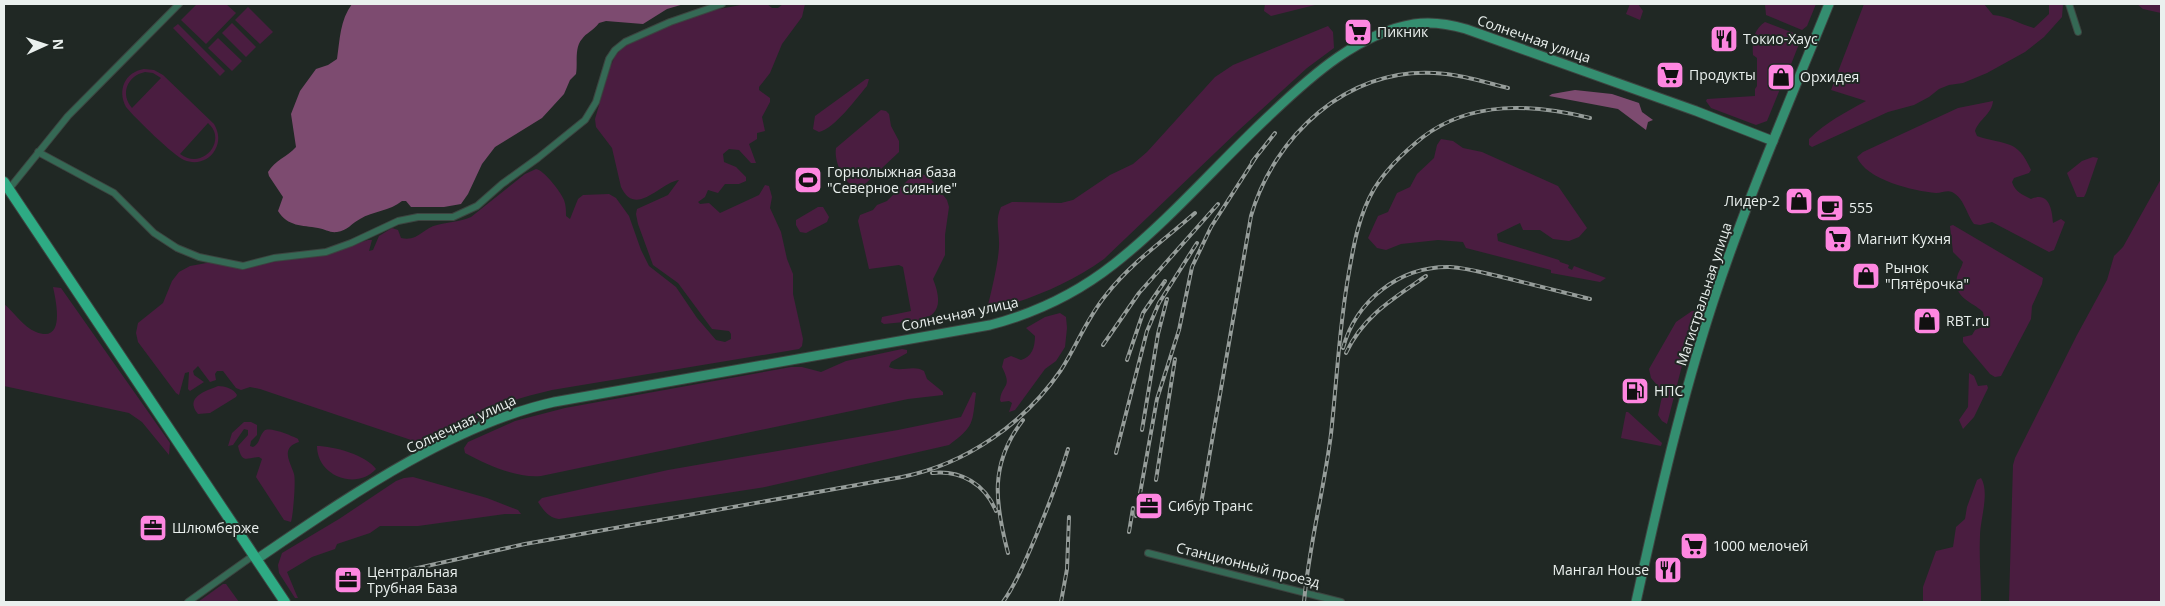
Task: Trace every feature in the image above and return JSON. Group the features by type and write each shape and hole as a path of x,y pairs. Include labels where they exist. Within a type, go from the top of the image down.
{"main road":[{"path":"6,185 285,602"}],"street":[{"path":"6,185 38,152 68,116 179,4"},
{"path":"38,152 102,185 125,203 154,233 177,248 199,256 243,266 274,258 326,252 351,243 398,221 418,217 453,217 477,206 502,184 585,120 596,102 605,71 615,50 625,42 670,22 722,4"},
{"name":"Магистральная улица","path":"1636,602 1675,437 1706,322 1748,202 1829,4"},
{"path":"2069,4 2078,32"},
{"name":"Солнечная улица","path":"188,602 255,557 409,462 521,410 554,402 741,368 990,325 1048,306 1076,291 1116,263 1312,77 1360,44 1404,26 1426,22 1466,29 1696,111 1773,141"},
{"name":"Станционный проезд","path":"1148,553 1341,602"}],"shaded area":[{"path":"197,4 226,4 236,13 206,44 181,20"},
{"path":"352,4 684,4 667,9 643,24 606,21 599,23 586,35 578,47 576,74 570,80 564,94 542,118 495,147 482,164 468,194 461,204 444,207 411,207 406,201 402,201 392,207 365,216 344,230 334,232 291,223 286,220 278,211 283,197 268,172 274,164 296,147 291,114 300,91 316,69 328,65 337,59 343,23"},
{"path":"746,4 767,4 772,8 778,8 783,4 805,4 802,17 782,44 770,73 759,87 759,90 770,98 770,102 762,117 765,131 757,133 757,139 749,144 756,163 751,163 739,150 729,149 723,154 724,162 736,167 746,177 746,181 739,184 725,184 718,193 708,190 705,197 698,202 700,204 709,203 720,213 759,195 765,185 769,186 772,197 770,208 781,232 787,259 793,274 793,294 803,339 802,346 799,349 552,390 505,404 448,434 420,443 260,389 250,387 241,390 236,388 223,371 217,371 215,374 216,380 210,382 198,366 193,371 194,375 204,382 190,391 188,389 189,372 185,373 179,395 138,342 136,333 138,323 163,303 172,281 179,272 190,266 212,262 233,267 318,256 368,240 372,240 369,251 373,250 379,236 392,228 398,230 401,238 407,239 432,227 471,217 525,174 536,169 548,177 562,196 565,202 566,216 570,219 578,199 583,195 609,194 616,198 629,216 649,266 676,287 697,318 716,340 725,342 731,339 729,331 712,329 678,283 653,265 638,224 637,209 668,195 679,180 671,182 641,199 627,196 621,187 612,148 596,127 595,119 610,68 615,56 623,47 663,28 709,11"},
{"path":"1265,4 1319,4 1271,16 1264,11"},
{"path":"1630,4 1638,4 1643,11 1640,20 1626,14"},
{"path":"1765,4 1816,4 1807,26 1802,30 1766,15"},
{"path":"1864,4 1984,4 1993,15 2034,28 2049,14 2049,4 2063,4 2062,17 2044,37 2025,52 1987,73 1963,83 1939,89 1914,105 1888,112 1812,147 1809,145 1809,139 1822,127 1866,101 1831,90"},
{"path":"2137,4 2161,4 2161,13 2143,9"},
{"path":"248,7 273,32 260,44 235,20"},
{"path":"1765,22 1796,34 1790,38 1793,42 1799,44 1788,72 1780,70 1774,86 1780,89 1767,121 1756,125 1711,108 1706,101 1707,99 1755,96 1757,58 1753,55 1753,41 1758,29"},
{"path":"232,23 256,47 246,57 222,33"},
{"path":"178,24 225,71 220,76 173,28"},
{"path":"1328,26 1333,32 1334,48 1307,68 1239,130 1104,259 1078,276 1036,295 992,310 987,309 998,256 998,220 1001,207 1012,202 1061,203 1073,200 1110,175 1133,164 1147,152 1215,77 1233,65"},
{"path":"218,38 242,61 232,71 208,48"},
{"path":"144,69 154,70 163,75 214,124 218,134 217,147 209,157 202,161 193,162 179,157 126,107 122,94 124,83 137,71","holes":["145,72 153,73 161,78 132,108 126,97 127,86 134,77","208,123 215,137 214,145 210,151 197,159 180,154"]},
{"path":"866,79 869,79 867,86 832,125 819,132 813,129 815,116"},
{"path":"1575,90 1612,94 1639,103 1642,112 1653,120 1648,122 1646,130 1618,109 1549,96"},
{"path":"1993,101 1992,106 1975,131 1977,136 2010,145 2021,153 2031,170 2029,173 2014,178 2012,182 2015,188 2031,199 2042,197 2046,199 2052,212 2053,223 2061,219 2065,222 2054,250 2049,252 1992,222 1980,225 1974,224 1962,202 1952,192 1927,192 1892,183 1870,172 1857,157 1863,152 1958,108"},
{"path":"881,110 889,114 891,126 899,141 899,152 865,184 852,186 845,179 840,169 836,158 836,148"},
{"path":"1441,139 1453,141 1463,148 1482,152 1558,186 1587,228 1579,237 1569,241 1553,239 1540,230 1523,230 1520,223 1497,234 1498,241 1559,260 1569,265 1568,268 1572,270 1574,266 1606,278 1600,282 1551,273 1551,270 1466,248 1463,242 1438,240 1401,244 1386,250 1377,248 1368,238 1378,216 1388,212 1397,193 1410,187 1417,174 1434,158 1437,145"},
{"path":"2093,157 2098,158 2086,193 2084,197 2077,197 2067,173 2082,161"},
{"path":"914,174 926,175 930,178 947,200 949,207 945,235 945,255 933,279 938,304 934,312 928,317 909,322 884,324 881,322 882,317 911,311 903,267 899,265 869,269 858,221 860,215 873,210 877,205 887,201"},
{"path":"2161,179 2161,602 2009,602 2013,465 2015,458 2107,280 2114,256 2123,247"},
{"path":"818,207 823,207 829,217 827,222 806,233 800,232 796,225 796,220"},
{"path":"1953,225 2043,278 2032,306 2031,319 2001,376 1995,377 1990,374 1963,342 1963,337 1972,335 1975,330 1983,327 1985,322 1983,312 1960,294 1956,284 1963,262 1953,252 1950,226"},
{"path":"53,287 61,288 170,443 169,455 142,422 129,413 4,386 4,304 31,330 45,334 52,332 57,319"},
{"path":"1692,311 1696,311 1667,424 1658,415 1663,392 1651,378 1649,369 1676,322"},
{"path":"1060,313 1066,317 1065,347 1056,361 1045,369 1015,410 1009,412 1012,403 1009,401 1001,402 1000,400 1007,383 1002,367 1004,359 1011,356 1021,360 1028,357 1033,348 1035,336 1026,328 1045,317"},
{"path":"902,349 907,350 907,353 891,362 889,367 893,369 916,368 924,371 927,379 943,392 943,395 908,399 541,476 512,473 465,453 464,448 468,442 515,421 565,408 791,367 802,367 821,372 846,361"},
{"path":"1969,373 1974,376 1978,386 1987,385 1988,388 1974,417 1963,429 1959,420 1968,407"},
{"path":"218,386 232,390 236,393 236,397 210,413 198,414 194,408 195,399"},
{"path":"973,392 976,393 971,423 964,433 949,445 765,487 559,519 544,511 538,502 542,498 668,470 898,430 961,417"},
{"path":"1626,412 1662,443 1661,446 1621,438"},
{"path":"244,422 251,422 257,425 257,435 251,441 250,446 253,447 257,444 262,433 267,430 281,432 298,439 299,442 288,451 295,478 291,522 284,520 256,477 262,459 259,457 245,459 241,455 238,446 248,435 248,430 244,429 233,445 228,446 232,433"},
{"path":"317,446 349,452 365,460 376,469 368,476 358,479 339,477 323,465"},
{"path":"413,477 487,498 518,510 521,514 505,514 418,526 380,526 370,533 337,544 335,549 312,557 287,572 298,598 295,598 279,573 278,565 282,553 339,519 396,481"},
{"path":"1981,478 1985,491 1980,529 1981,602 1923,602 1923,587 1936,551 1953,547 1956,527 1965,519 1967,507 1977,480"},
{"path":"223,584 226,584 239,602 198,602"}],"railway":[{"path":"1201,504 1251,216 1262,187 1277,159 1296,134 1319,113 1344,95 1372,82 1402,74 1434,73 1462,77 1508,88"},
{"path":"1304,602 1309,560 1331,434 1340,333 1349,272 1361,219 1374,189 1390,167 1423,137 1442,125 1462,116 1504,108 1525,108 1568,113 1590,118"},
{"path":"1252,162 1275,133"},
{"path":"1136,516 1157,399 1179,330 1192,267 1211,227 1256,157"},
{"path":"1103,345 1139,293 1218,204"},
{"path":"382,576 525,544 902,477 926,471 949,462 971,452 992,439 1030,408 1061,370 1093,313 1116,283 1137,262 1195,213"},
{"path":"1116,453 1147,331 1159,303 1197,243"},
{"path":"1343,348 1349,331 1369,301 1397,280 1431,268 1450,267 1471,270 1590,299"},
{"path":"1346,353 1361,328 1370,318 1391,300 1426,276"},
{"path":"1127,360 1143,313 1165,281"},
{"path":"1142,430 1158,334 1167,299"},
{"path":"1156,480 1175,359"},
{"path":"1008,553 1000,517 998,484 1004,452 1023,420"},
{"path":"1003,602 1017,578 1036,536 1068,449"},
{"path":"932,473 953,474 971,481 985,493 996,511"},
{"path":"1129,532 1133,508"},
{"path":"1061,602 1067,569 1069,517"}],"place":[{"name":"Пикник","path":"1358,32"},
{"name":"Токио-Хаус","path":"1724,39"},
{"name":"Продукты","path":"1670,75"},
{"name":"Орхидея","path":"1781,77"},
{"name":"Горнолыжная база \"Северное сияние\"","path":"808,180"},
{"name":"Лидер-2","path":"1799,201"},
{"name":"555","path":"1830,208"},
{"name":"Магнит Кухня","path":"1838,239"},
{"name":"Рынок \"Пятёрочка\"","path":"1866,276"},
{"name":"RBT.ru","path":"1927,321"},
{"name":"НПС","path":"1635,391"},
{"name":"Сибур Транс","path":"1149,506"},
{"name":"Шлюмберже","path":"153,528"},
{"name":"1000 мелочей","path":"1694,546"},
{"name":"Мангал House","path":"1668,570"},
{"name":"Центральная Трубная База","path":"348,580"}]}
